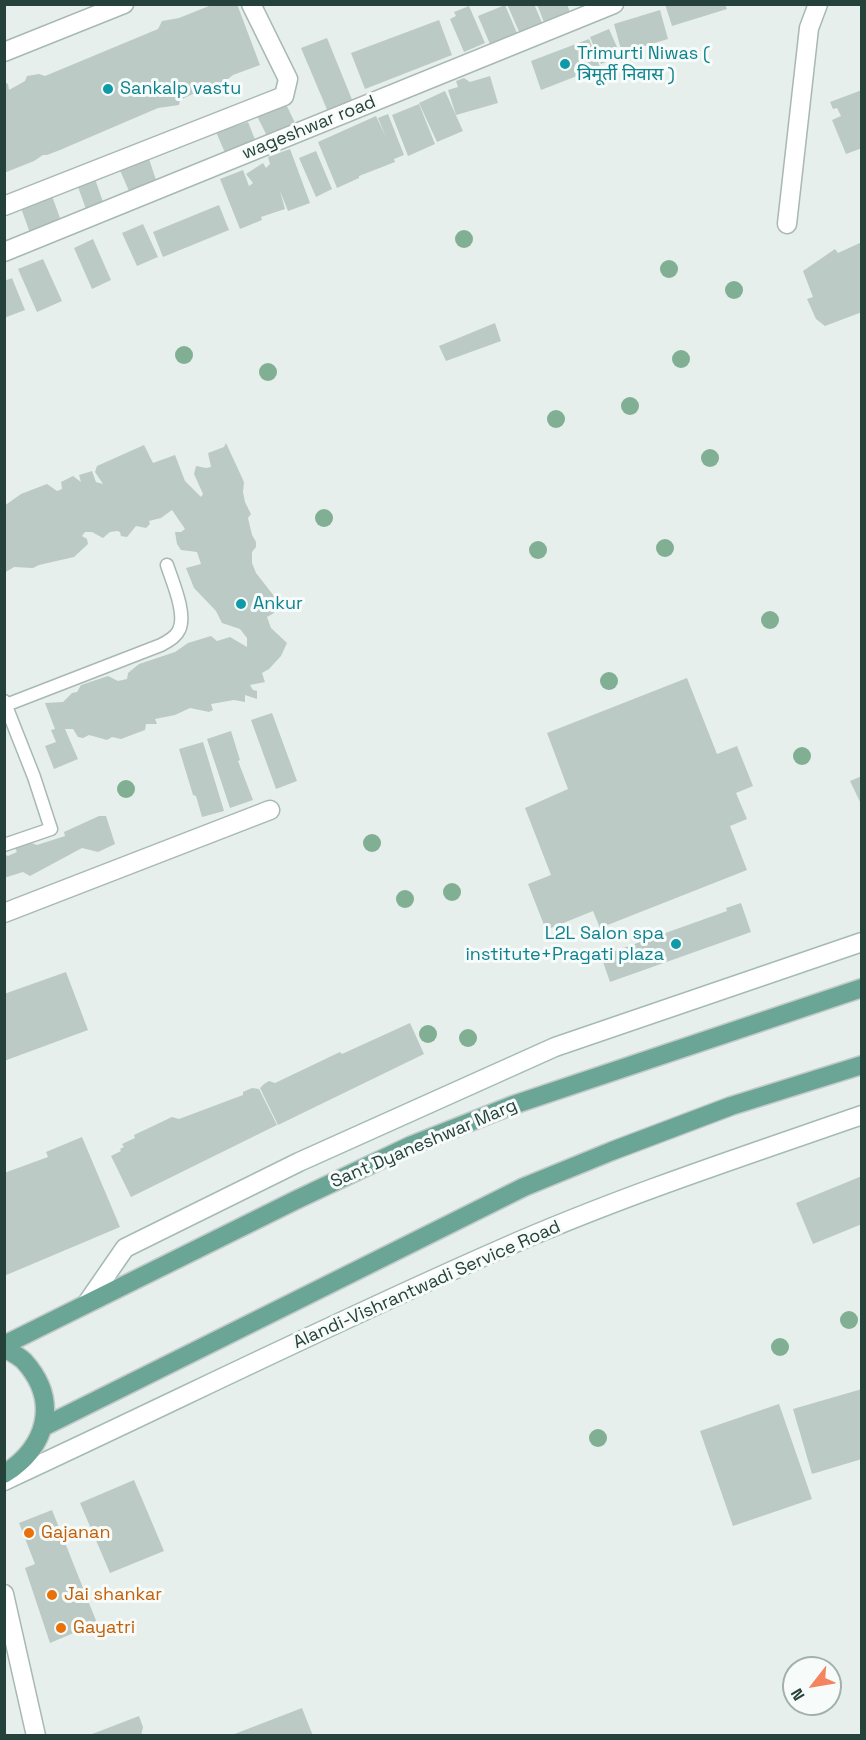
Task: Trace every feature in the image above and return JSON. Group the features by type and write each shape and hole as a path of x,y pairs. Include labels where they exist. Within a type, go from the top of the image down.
{"main road":[{"name":"Sant Dyaneshwar Marg","path":"4,1347 296,1200 412,1145 513,1105 861,988"},
{"path":"43,1427 524,1187 731,1106 861,1065"},
{"path":"4,1347 22,1359 37,1378 44,1401 43,1427 37,1444 23,1462 4,1474"}],"street":[{"path":"4,52 124,4"},
{"path":"4,206 284,96 288,79 251,4"},
{"name":"wageshwar road","path":"4,252 614,4"},
{"path":"788,225 810,7"},
{"path":"4,913 270,810"},
{"path":"87,1304 125,1248 299,1162 555,1047 861,942"},
{"name":"Alandi-Vishrantwadi Service Road","path":"4,1481 353,1316 502,1249 637,1194 861,1115"},
{"path":"4,1594 36,1736"}],"lane":[{"path":"4,845 51,829 34,777 5,703 170,640 179,631 181,620 180,605 167,565"}],"building":[{"name":"Sankalp vastu","path":"214,4 237,4 260,65 180,100 179,105 158,108 4,173 4,82 8,84 9,90 25,81 27,76 39,74 45,76 158,29 162,21 179,18"},
{"path":"507,4 534,4 543,25 520,34"},
{"path":"537,4 567,4 571,15 545,25"},
{"path":"665,4 725,4 727,9 672,26"},
{"path":"505,5 517,33 490,44 478,16"},
{"path":"469,6 485,43 464,52 450,19 456,16 454,12"},
{"path":"660,10 668,39 622,53 614,24"},
{"path":"439,20 452,55 365,89 351,53"},
{"path":"609,29 621,56 601,64 590,37"},
{"path":"327,38 353,102 328,112 301,48"},
{"name":"Trimurti Niwas ( त्रिमूर्ती निवास )","path":"589,39 600,67 541,90 531,61"},
{"path":"490,76 498,103 456,115 448,90 458,87 456,81 464,78 470,82"},
{"path":"862,90 862,148 846,154 832,120 841,116 837,108 833,109 830,102"},
{"path":"445,91 463,131 437,142 419,103"},
{"path":"285,102 296,125 267,136 256,114"},
{"path":"419,104 435,144 408,156 392,115"},
{"path":"388,114 404,155 394,159 395,162 359,176 337,188 318,142 376,116 386,137 378,118"},
{"path":"248,122 256,142 226,155 216,132"},
{"path":"290,149 310,203 288,211 280,191 285,209 261,217 262,220 240,229 220,179 243,170 249,186 253,183 246,174 263,163 266,168 270,164 268,157"},
{"path":"316,151 332,189 316,197 299,158"},
{"path":"148,156 156,180 129,191 119,168"},
{"path":"95,179 103,202 86,209 78,187"},
{"path":"52,196 60,218 30,233 21,208"},
{"path":"219,205 229,230 163,257 153,232"},
{"path":"143,224 158,257 137,266 122,233"},
{"path":"93,239 111,280 92,289 74,248"},
{"path":"862,242 862,312 825,326 816,319 807,299 813,297 803,271 835,249 838,253"},
{"path":"43,259 62,301 37,312 18,269"},
{"path":"12,278 25,310 4,318 4,281"},
{"path":"495,323 501,341 446,361 439,346"},
{"name":"Ankur","path":"226,443 244,482 245,502 251,514 248,518 256,542 256,547 252,552 252,563 256,573 274,596 274,613 267,617 271,628 287,643 281,656 262,673 265,682 250,685 253,690 257,691 257,699 245,695 245,702 234,700 211,704 213,710 209,712 190,708 175,715 155,719 157,724 146,724 145,730 121,739 112,737 107,740 89,735 83,738 78,737 73,729 65,729 78,759 54,769 45,746 56,742 51,730 55,729 45,703 63,702 72,693 77,692 81,685 108,676 118,681 127,679 128,673 139,664 175,652 188,643 211,636 217,641 230,637 247,647 247,638 240,629 222,623 216,611 194,588 186,568 201,564 197,552 181,550 177,544 175,532 185,529 172,510 161,518 149,521 150,524 146,528 136,526 127,537 121,536 117,531 110,532 103,538 92,532 85,532 82,536 87,539 88,544 74,557 33,568 14,567 4,573 4,506 21,494 47,484 57,491 62,489 61,482 73,476 81,482 79,475 92,471 96,482 103,484 95,472 97,466 144,445 153,463 175,455 185,481 201,497 203,494 194,474 196,466 211,467 208,453 224,447"},
{"path":"687,678 717,754 737,746 753,786 736,793 747,819 730,826 747,870 600,928 593,911 546,930 528,884 551,875 525,808 568,789 547,733"},
{"path":"272,713 297,781 276,789 251,720"},
{"path":"231,731 240,760 238,761 253,800 230,808 207,739"},
{"path":"203,742 224,811 202,817 179,749"},
{"path":"862,776 862,806 850,781"},
{"path":"99,816 106,816 115,844 98,852 82,848 30,876 23,872 4,878 4,854 8,856 17,852 15,848 29,842 37,845 65,836 64,832"},
{"name":"L2L Salon spa institute+Pragati plaza","path":"741,903 751,932 610,982 601,956 727,911 726,908"},
{"path":"66,972 88,1030 4,1061 4,994"},
{"path":"410,1023 424,1054 278,1125 260,1088 264,1084 269,1081 275,1083 340,1052 342,1054"},
{"path":"252,1088 259,1089 277,1125 131,1197 111,1156 121,1151 120,1149 124,1147 122,1144 135,1138 134,1135 172,1117 179,1119 243,1095 243,1092"},
{"path":"82,1137 120,1227 4,1276 4,1173 48,1157 46,1152"},
{"path":"862,1176 862,1224 813,1244 796,1203"},
{"path":"862,1389 862,1459 812,1474 793,1409"},
{"path":"779,1404 812,1499 733,1526 700,1431"},
{"path":"134,1480 164,1551 110,1573 80,1503"},
{"path":"52,1510 97,1623 50,1643 25,1568 35,1564 19,1523"},
{"path":"302,1708 313,1736 232,1736 232,1735"},
{"path":"139,1716 143,1727 141,1736 87,1736"}],"place":[{"name":"Trimurti Niwas ( त्रिमूर्ती निवास )","path":"565,64"},
{"name":"Sankalp vastu","path":"108,89"},
{"name":"Ankur","path":"241,604"},
{"name":"L2L Salon spa institute+Pragati plaza","path":"676,944"},
{"name":"Gajanan","path":"29,1533"},
{"name":"Jai shankar","path":"52,1595"},
{"name":"Gayatri","path":"61,1628"}]}
